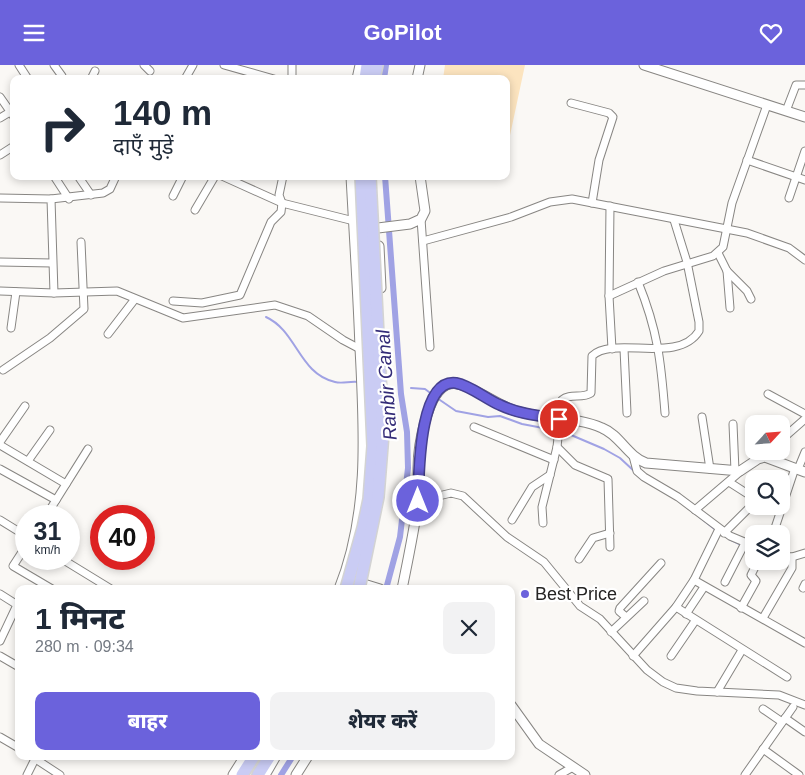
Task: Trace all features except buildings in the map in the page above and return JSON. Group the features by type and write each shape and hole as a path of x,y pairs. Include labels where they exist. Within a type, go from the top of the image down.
{"highway":[{"path":"347,585 364,528 369,499 372,446 361,180"},
{"path":"362,585 378,497 383,434 370,180"},
{"path":"242,775 251,760"},
{"path":"258,775 267,760"}],"street":[{"path":"144,65 150,71"},
{"path":"224,65 260,75"},
{"path":"644,65 805,117"},
{"path":"93,75 95,71"},
{"path":"786,111 796,85 805,85"},
{"path":"0,97 10,109"},
{"path":"570,103 609,113 613,117 599,160 592,203"},
{"path":"609,296 687,262 718,253 725,242 731,206 767,105"},
{"path":"789,198 805,151"},
{"path":"747,160 805,180"},
{"path":"57,180 69,199"},
{"path":"81,180 92,195"},
{"path":"0,198 51,204 108,191 114,180"},
{"path":"173,196 181,180"},
{"path":"195,210 213,180"},
{"path":"231,180 282,203 354,221"},
{"path":"172,301 202,303 240,295 271,222 281,212 282,203 279,195 282,180"},
{"path":"341,585 347,569 360,503 364,459 364,400 351,180"},
{"path":"362,585 382,506 387,445 380,225 374,180"},
{"path":"421,180 425,211 421,219 430,347"},
{"path":"423,241 511,217 550,202 572,199 726,229 783,246 805,260"},
{"path":"51,204 54,293"},
{"path":"610,206 609,296 612,349"},
{"path":"380,225 400,224 421,219"},
{"path":"544,523 542,507 557,447 559,421 564,397 591,393 592,356 597,352 612,349 659,348 680,345 699,331 699,322 687,262 674,220"},
{"path":"3,370 50,338 81,313 85,306 81,242"},
{"path":"718,253 727,271 747,291 751,299"},
{"path":"0,262 52,263"},
{"path":"727,271 730,308"},
{"path":"638,282 651,315 659,348 665,413"},
{"path":"0,291 54,293 117,291 187,318 275,305 308,316 343,341 360,349"},
{"path":"11,328 16,292"},
{"path":"108,334 135,299"},
{"path":"624,349 627,413"},
{"path":"403,585 418,501 419,453 436,394 454,383 512,410 559,421 601,427 613,435 633,456 642,462 653,465 739,470"},
{"path":"768,394 805,415"},
{"path":"26,407 0,444 66,484"},
{"path":"702,417 710,469"},
{"path":"790,432 805,419"},
{"path":"733,424 739,470"},
{"path":"474,427 554,460"},
{"path":"28,461 50,430"},
{"path":"557,447 575,465 608,479 610,547"},
{"path":"53,505 88,449"},
{"path":"777,525 805,452"},
{"path":"633,456 637,471 644,477 673,493 719,531 744,546 724,582"},
{"path":"695,510 729,482 739,470 755,460"},
{"path":"779,460 799,469"},
{"path":"0,469 56,500"},
{"path":"512,520 532,487 550,475"},
{"path":"729,482 745,492"},
{"path":"418,501 451,493 463,496 507,537 544,562 576,602 600,619 633,656 655,677 670,685 686,690 773,694 804,702"},
{"path":"633,656 676,607 694,580 719,531 745,510"},
{"path":"0,520 15,529"},
{"path":"579,559 593,538 610,533"},
{"path":"763,618 792,568 792,560 805,551"},
{"path":"626,617 619,611 620,608 662,563"},
{"path":"347,569 353,581 359,585"},
{"path":"20,570 45,585"},
{"path":"80,570 104,585"},
{"path":"741,608 755,583 751,575 754,570"},
{"path":"694,580 805,643"},
{"path":"686,614 704,587"},
{"path":"1,596 15,604"},
{"path":"611,632 644,601"},
{"path":"676,607 695,621 786,677"},
{"path":"0,641 15,612"},
{"path":"671,656 695,621"},
{"path":"717,692 742,650"},
{"path":"0,656 15,665"},
{"path":"744,775 793,707"},
{"path":"763,709 805,732"},
{"path":"515,711 532,738 585,775"},
{"path":"0,737 15,746"},
{"path":"762,749 800,775"},
{"path":"27,775 32,760"},
{"path":"36,760 60,775"},
{"path":"233,775 242,760"},
{"path":"265,775 274,760"},
{"path":"296,775 305,760"},
{"path":"559,775 573,767"}],"shaded area":[{"path":"445,65 525,65 510,135 510,75 444,75"}],"waterway":[{"name":"Ranbir Canal","path":"385,75 386,65"},
{"name":"Ranbir Canal","path":"385,180 401,394 407,432 408,468 400,537 387,585"},
{"path":"266,317 285,332 313,370 323,377 338,383 358,382"},
{"path":"411,388 425,389 433,395"},
{"path":"437,398 456,411 488,417 500,416 522,424 564,432 604,449 620,458 634,471"},
{"path":"697,515 717,531"},
{"path":"729,539 745,547"},
{"name":"Ranbir Canal","path":"281,775 290,760"}],"place":[{"name":"Best Price","path":"525,594"}],"route":[{"path":"418,501 420,445 430,405 438,390 445,385 454,383 466,387 499,405 522,413 559,419"}]}
